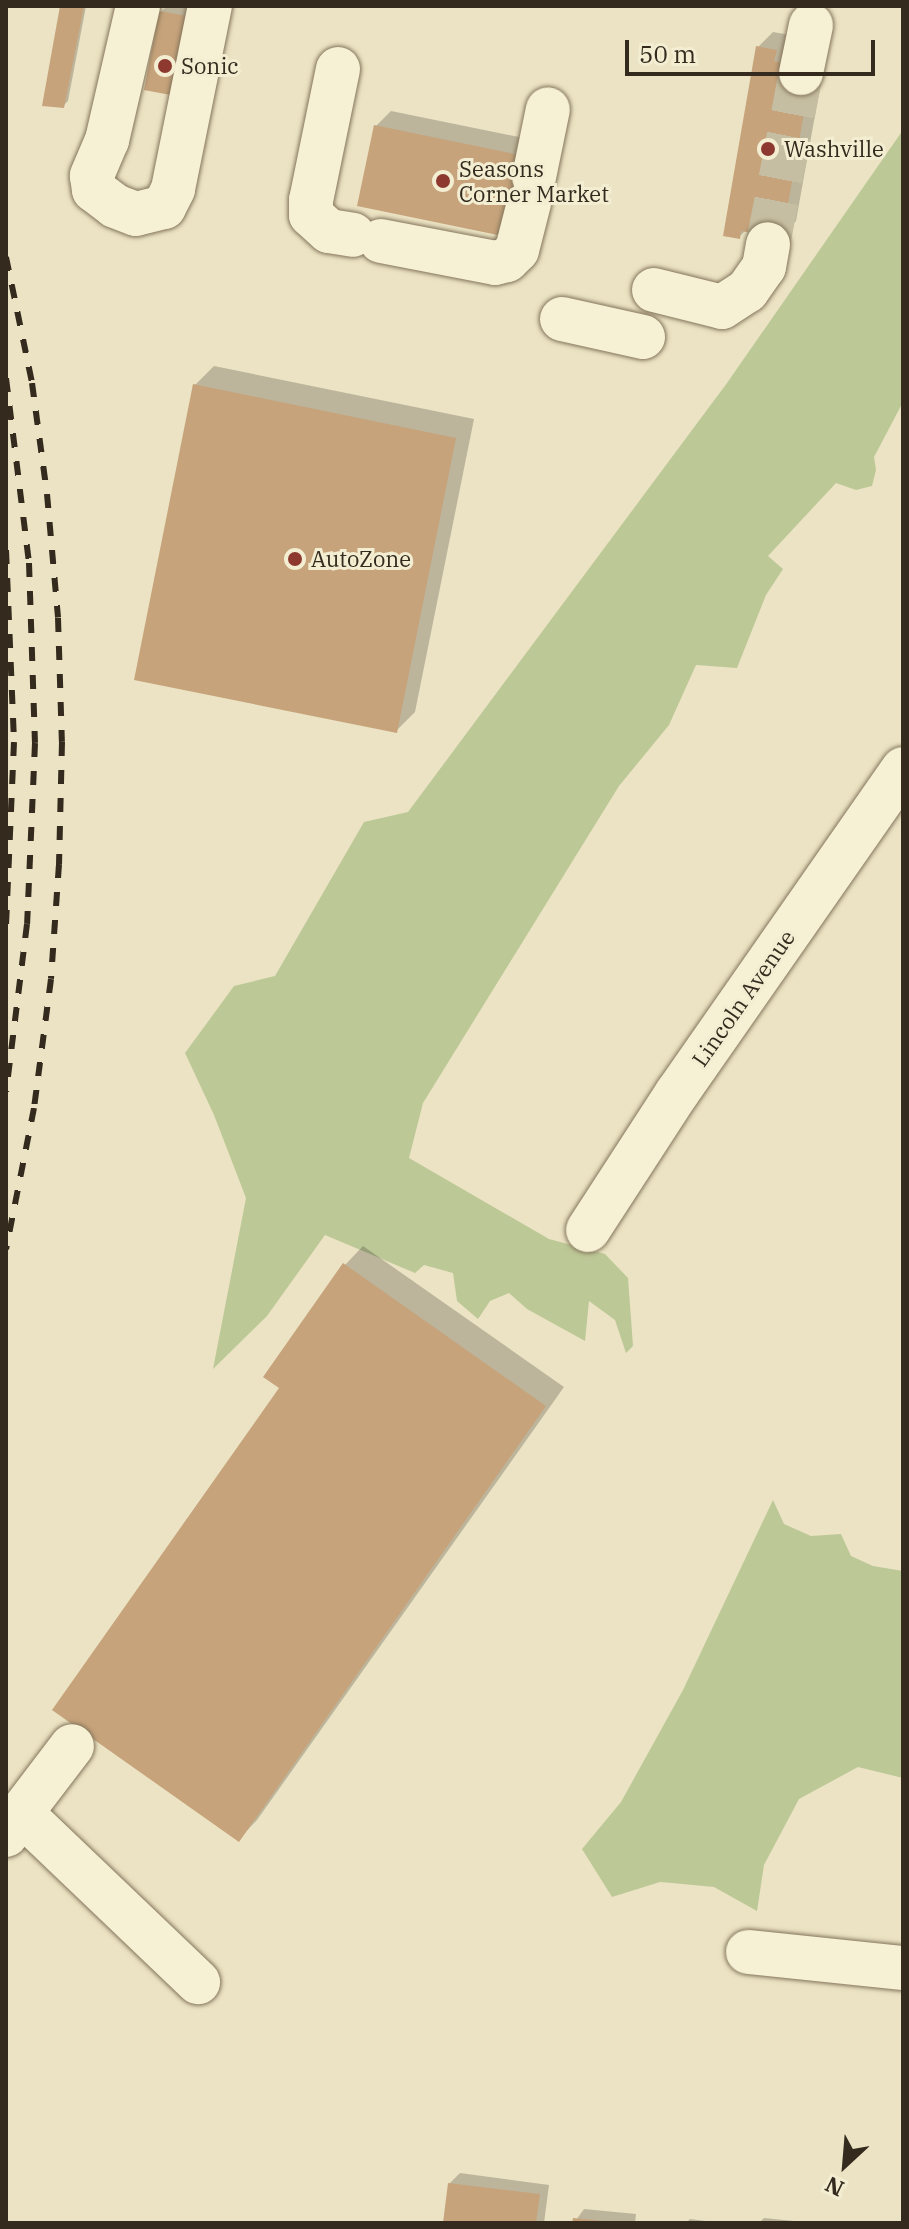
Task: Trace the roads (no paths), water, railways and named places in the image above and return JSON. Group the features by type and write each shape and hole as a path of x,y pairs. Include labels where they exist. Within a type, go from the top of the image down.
{"street":[{"path":"138,6 107,140 112,161 125,180 173,189 210,6"},
{"path":"801,73 811,25"},
{"path":"338,69 311,200 311,215 329,231 495,263 507,260 517,250 548,109"},
{"path":"654,290 722,307 747,291 764,267 768,244"},
{"path":"562,319 643,337"},
{"name":"Lincoln Avenue","path":"588,1230 677,1093 903,769"},
{"path":"72,1746 14,1824 198,1982"},
{"path":"748,1952 903,1968"}],"tunnel":[{"path":"768,244 801,73"}],"railway":[{"path":"6,257 32,383 47,494 58,618 62,742 59,864 51,979 34,1108 6,1249"},
{"path":"6,378 29,563 35,743 27,924 6,1092"},
{"path":"6,550 14,742 6,927"}],"place":[{"name":"Sonic","path":"165,66"},
{"name":"Washville","path":"768,149"},
{"name":"Seasons Corner Market","path":"443,181"},
{"name":"AutoZone","path":"295,559"}]}
